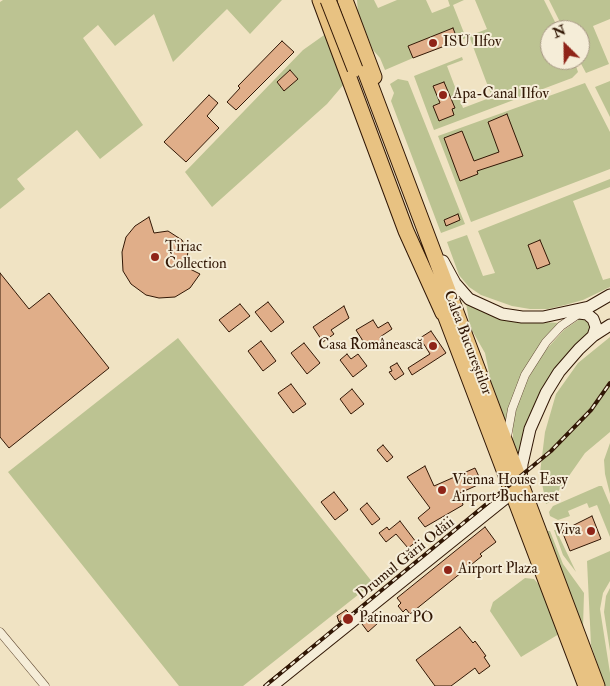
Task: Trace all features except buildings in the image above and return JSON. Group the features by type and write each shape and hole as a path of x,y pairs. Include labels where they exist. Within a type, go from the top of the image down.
{"highway":[{"path":"320,0 406,231 439,307 452,319"},
{"name":"Calea Bucureștilor","path":"328,0 412,208"},
{"name":"Calea Bucureștilor","path":"337,0 586,686"},
{"path":"345,0 456,301 452,319"},
{"path":"353,0 357,33"},
{"path":"344,66 345,60 354,53 366,57"},
{"name":"Calea Bucureștilor","path":"452,319 506,447 516,489 598,686"}],"street":[{"path":"434,241 449,273 469,299 502,314 522,318 582,312 588,314 593,319 596,327 593,336"},
{"path":"506,447 512,408 524,374 546,342 561,326 610,295"},
{"path":"516,489 530,429 546,392 559,372 593,336 610,325"},
{"name":"Drumul Gării Odăii","path":"272,686 516,489"},
{"path":"0,632 45,686"}],"green space":[{"path":"3,0 282,0 250,34 227,9 173,62 154,14 115,46 98,25 83,38 143,125 100,159 77,130 17,179 25,189 0,209 0,2"},
{"path":"357,0 374,0 378,8 397,0 426,0 432,13 450,6 448,0 464,0 453,5 466,38 458,41 453,29 408,46 413,58 385,70 380,58 373,50 358,13"},
{"path":"475,0 544,0 554,20 540,20 540,70 577,70 578,72 572,78 434,130 414,76 462,57 463,60 447,66 463,108 492,97 469,36 487,29"},
{"path":"549,0 610,0 610,19 593,26 609,64 586,73 584,70 590,70 590,20 559,20"},
{"path":"327,33 344,84 327,104 212,207 185,172 303,50"},
{"path":"398,79 408,81 465,224 441,233 391,101 394,93 390,84"},
{"path":"610,81 610,117 595,87"},
{"path":"585,83 610,132 610,169 471,222 438,136"},
{"path":"610,179 610,187 573,201 603,280 610,278 610,287 583,300 565,305 548,309 530,309 512,306 481,295 469,287 459,275 447,242 467,235 483,276 495,273 478,231"},
{"path":"466,303 490,315 515,321 561,323 538,350 506,430 493,392 485,353 470,327"},
{"path":"581,318 590,319 592,332 572,349 519,460 513,446 513,422 525,384 543,353 564,330"},
{"path":"610,337 610,432 585,453 557,493 559,498 546,504 540,473 545,432 556,394 578,363"},
{"path":"178,338 373,583 243,686 179,686 8,472"},
{"path":"610,443 610,494 604,460"},
{"path":"602,486 610,505 610,537 597,505 589,508 587,503 568,511 570,516 558,520 550,516 549,512 553,506"},
{"path":"554,530 556,530 576,572 563,555"},
{"path":"547,531 550,531 563,564 584,593 583,628"},
{"path":"610,551 610,581 603,593 600,609 610,673 610,686 605,686 591,645 587,561"},
{"path":"525,578 534,579 540,586 559,634 521,657 490,611 493,602"},
{"path":"610,588 610,651 604,612 606,596"}],"railway":[{"path":"265,686 551,451 591,410 610,383"}],"place":[{"name":"ISU Ilfov","path":"433,43"},
{"name":"Apa-Canal Ilfov","path":"443,95"},
{"name":"Țiriac Collection","path":"155,257"},
{"name":"Casa Românească","path":"433,346"},
{"name":"Vienna House Easy Airport Bucharest","path":"442,490"},
{"name":"Viva","path":"591,531"},
{"name":"Airport Plaza","path":"448,570"},
{"name":"Patinoar PO","path":"348,619"}]}
